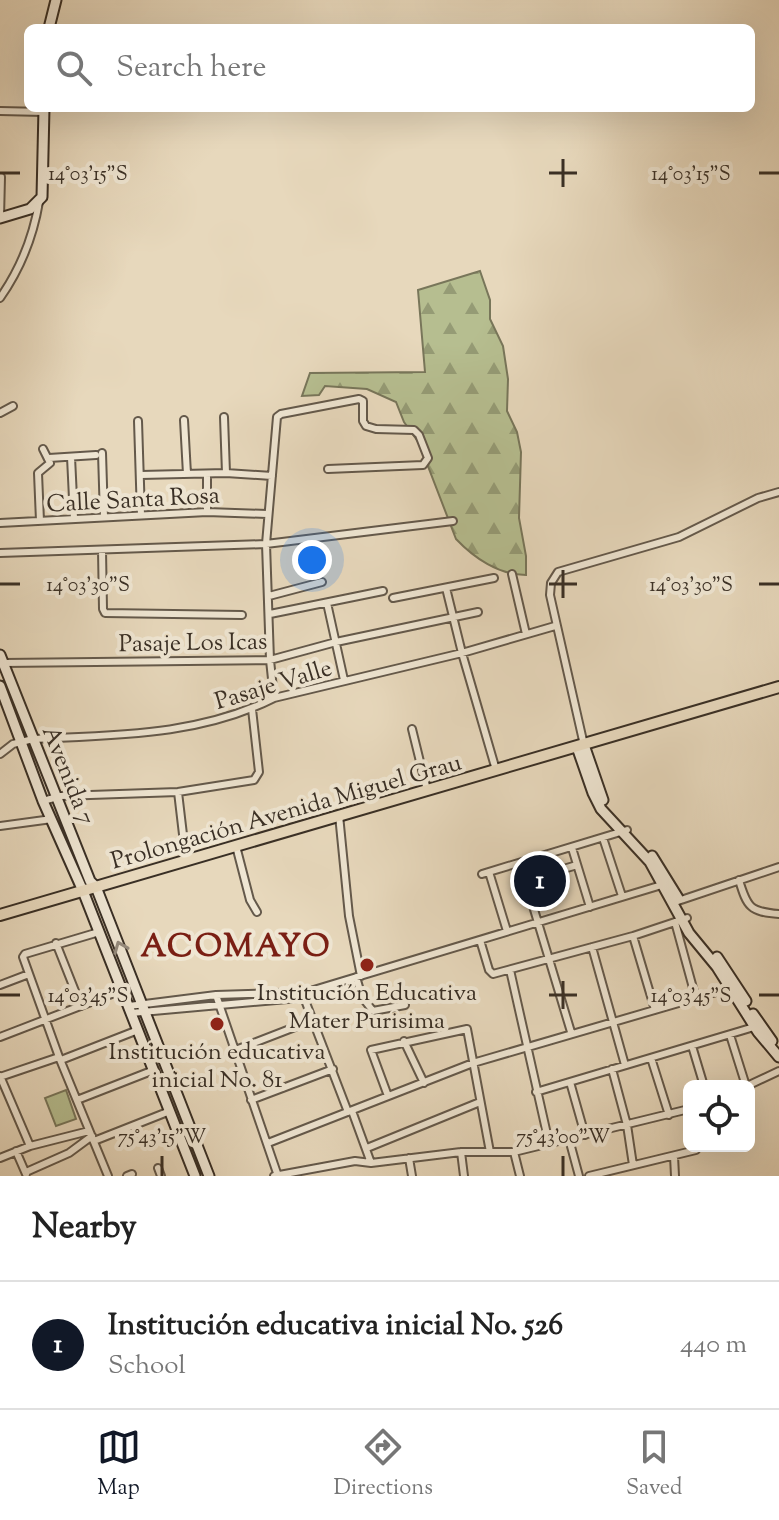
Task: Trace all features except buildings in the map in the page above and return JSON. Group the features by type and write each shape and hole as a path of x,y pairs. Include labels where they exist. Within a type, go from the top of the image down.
{"main road":[{"name":"Prolongación Avenida Miguel Grau","path":"0,915 779,687"}],"street":[{"path":"50,24 56,0"},
{"path":"0,111 24,110"},
{"path":"0,298 24,259 35,228 43,185 44,112"},
{"path":"1,177 0,218 30,209 39,202"},
{"path":"274,698 266,544 277,417 359,399 363,401 366,426 414,430 428,458 423,465 328,469"},
{"path":"0,413 13,406"},
{"path":"224,417 226,473"},
{"path":"184,420 187,474"},
{"path":"138,421 141,515"},
{"path":"40,521 38,476 48,466 49,458 43,449"},
{"path":"49,458 99,454 104,517"},
{"path":"71,457 74,519"},
{"path":"141,475 226,473 272,476"},
{"path":"207,474 207,512"},
{"path":"696,999 677,901 658,863 625,831 600,795 581,746 555,626 551,583 558,572 679,537 758,498 779,492"},
{"name":"Calle Santa Rosa","path":"0,523 207,512 267,514"},
{"path":"0,553 266,544 453,521"},
{"path":"102,550 105,613 242,615"},
{"path":"512,574 526,634"},
{"path":"393,598 494,578"},
{"path":"269,596 322,582"},
{"path":"446,588 496,770"},
{"path":"270,614 383,591"},
{"path":"327,603 344,680"},
{"name":"Pasaje Los Icas","path":"1,660 270,660 336,642 478,612"},
{"name":"Pasaje Valle","path":"0,754 28,740 187,728 252,709 274,698 462,653 555,626"},
{"name":"Avenida 7","path":"1,660 28,740 43,801 83,891 195,1176"},
{"name":"Avenida 7","path":"0,686 55,797 90,881 96,887 209,1176"},
{"path":"43,801 55,797 220,788 256,779 259,772 252,709"},
{"path":"412,729 427,790"},
{"path":"178,792 186,860"},
{"path":"339,815 349,916 362,997 373,1011 405,1005"},
{"path":"0,826 52,819"},
{"path":"507,931 485,873 625,831"},
{"path":"603,838 622,896"},
{"path":"236,846 250,900 257,912"},
{"path":"572,848 590,907"},
{"path":"520,863 571,1032"},
{"path":"526,880 577,865"},
{"path":"677,901 779,867"},
{"path":"739,880 750,908 779,914"},
{"path":"144,1007 299,998 358,977 667,884"},
{"path":"480,940 491,974 681,920"},
{"path":"681,920 734,986 779,1050"},
{"path":"99,932 56,943 23,956 45,1020 108,1176"},
{"path":"633,936 655,1010"},
{"path":"56,943 81,1006"},
{"path":"592,947 625,1065"},
{"path":"510,970 549,1143"},
{"path":"0,985 29,974"},
{"path":"268,1143 473,1063 734,986"},
{"path":"734,986 754,1027 779,1057"},
{"path":"0,1037 122,990"},
{"path":"130,1009 216,995 305,994"},
{"path":"305,994 371,1163"},
{"path":"216,995 277,1176 355,1161 371,1163 461,1152 514,1152 683,1111"},
{"path":"233,1051 313,1020"},
{"path":"536,1092 754,1027"},
{"path":"388,1096 371,1050 467,1029 490,1152"},
{"path":"30,1146 3,1091 0,1076 138,1030"},
{"path":"730,1035 744,1080"},
{"path":"404,1041 424,1083"},
{"path":"692,1046 702,1080"},
{"path":"651,1058 669,1115"},
{"path":"251,1100 333,1069"},
{"path":"612,1069 637,1176"},
{"path":"77,1100 154,1070"},
{"path":"755,1082 779,1071"},
{"path":"570,1082 585,1135"},
{"path":"367,1148 480,1102"},
{"path":"0,1158 30,1146 91,1136 170,1111"},
{"path":"16,1151 27,1174 69,1153 91,1136"},
{"path":"569,1139 579,1176"},
{"path":"461,1152 464,1176"},
{"path":"514,1152 520,1176"},
{"path":"589,1176 689,1152"},
{"path":"674,1156 675,1176"},
{"path":"409,1158 412,1176"}],"green space":[{"path":"480,271 490,300 490,319 503,346 508,379 507,411 517,432 521,452 519,518 526,575 506,572 488,564 456,539 419,443 404,422 396,402 367,389 325,386 319,395 302,396 310,373 425,372 418,290"},
{"path":"66,1090 76,1119 56,1126 45,1098"}],"place":[{"name":"Institución educativa inicial No. 526","path":"540,881"},
{"name":"Institución Educativa Mater Purisima","path":"367,965"},
{"name":"Institución educativa inicial No. 81","path":"217,1024"}],"district":[{"name":"ACOMAYO","path":"236,945"}]}
